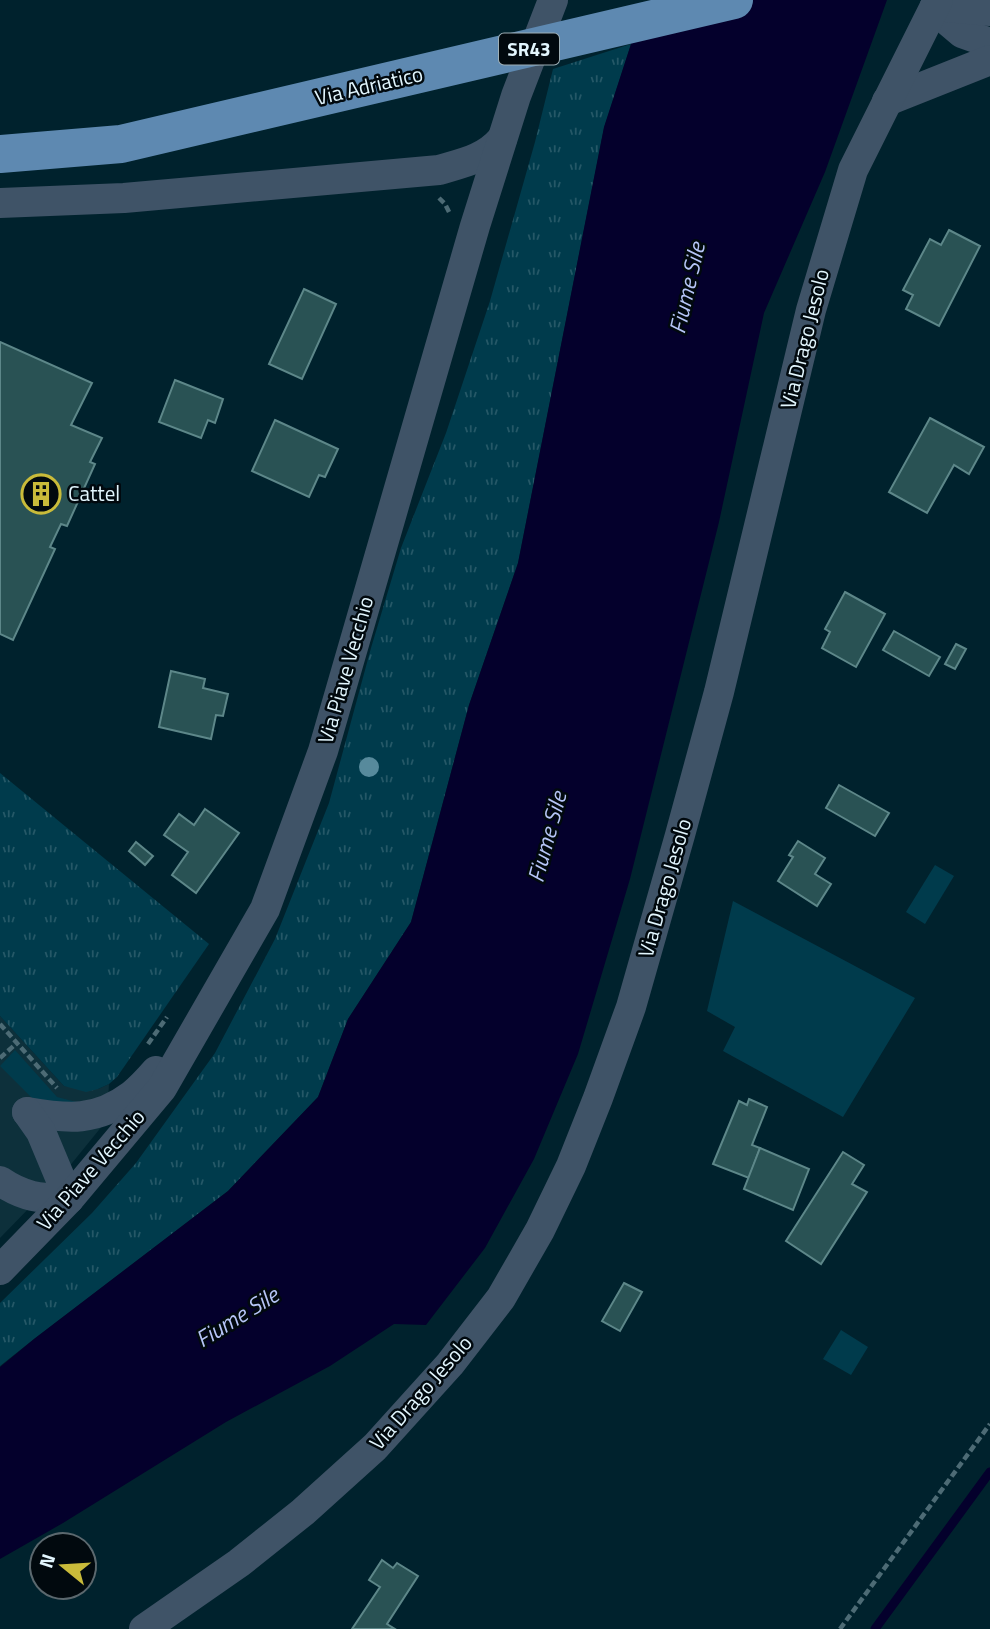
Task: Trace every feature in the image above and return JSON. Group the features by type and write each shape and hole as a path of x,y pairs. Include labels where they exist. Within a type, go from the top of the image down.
{"main road":[{"name":"Via Adriatico","path":"0,154 121,144 734,0"}],"street":[{"name":"Via Piave Vecchio","path":"0,1269 69,1199 162,1088 265,909 323,751 475,226 520,85 553,0"},
{"path":"936,3 990,11"},
{"path":"936,3 949,22 962,33 990,43"},
{"name":"Via Drago Jesolo","path":"144,1629 239,1563 292,1521 375,1447 450,1364 501,1298 540,1230 566,1177 631,1007 719,692 821,274 853,170 936,3"},
{"path":"887,101 990,60"},
{"path":"0,203 124,198 439,170 472,161 488,153 502,139"},
{"path":"439,170 468,199 475,226"},
{"path":"0,1181 21,1193 36,1197 69,1199 41,1132 27,1112 60,1117 94,1114 133,1094 191,1037"}],"path":[{"path":"143,1051 174,1006"},
{"path":"0,1024 59,1090"},
{"path":"0,1058 17,1043"},
{"path":"839,1629 990,1424"}],"shaded area":[{"path":"0,1016 64,1086 98,1089 109,1084 107,1120 68,1168 0,1238"}],"green space":[{"path":"631,44 604,128 518,563 469,705 411,922 348,1019 318,1097 228,1191 0,1366 0,1303 92,1213 136,1163 215,1053 275,939 329,803 401,548 446,433 490,301 553,69"},
{"path":"0,773 209,944 117,1077 98,1089 86,1092 64,1086 0,1016"},
{"path":"935,865 954,876 925,924 906,912"},
{"path":"733,901 915,998 843,1117 723,1051 735,1027 707,1011"},
{"path":"15,1050 57,1097 92,1106 33,1099 0,1066"},
{"path":"841,1330 868,1347 851,1375 823,1359"}],"water":[{"name":"Fiume Sile","path":"651,0 887,0 825,172 764,313 719,522 630,879 578,1054 534,1159 485,1248 426,1325 394,1324 330,1366 226,1422 49,1531 28,1531 28,1543 0,1559 0,1367 228,1191 318,1097 348,1019 411,922 469,705 518,563 604,127 631,44"}],"building":[{"path":"949,230 980,246 939,326 906,309 913,295 903,290 930,239 941,245"},
{"path":"304,289 336,304 302,379 269,364"},
{"name":"Cattel","path":"0,342 92,383 71,425 102,438 90,462 95,464 67,526 61,524 50,547 55,549 13,640 0,634"},
{"path":"175,380 223,399 215,423 208,420 201,438 159,422"},
{"path":"930,418 984,447 969,474 954,465 927,513 889,492"},
{"path":"275,420 338,449 325,477 319,475 309,497 252,471"},
{"path":"845,592 885,614 856,667 822,648 830,632 825,629"},
{"path":"894,631 940,657 929,676 883,650"},
{"path":"956,644 966,649 955,669 945,664"},
{"path":"171,671 205,679 203,688 228,694 223,716 216,715 211,739 159,727"},
{"path":"839,785 889,813 875,836 826,808"},
{"path":"205,809 239,833 196,893 172,875 188,852 164,835 179,814 194,825"},
{"path":"798,841 825,858 815,874 831,884 817,906 778,881 793,857 789,855"},
{"path":"136,842 153,856 145,865 129,851"},
{"path":"749,1099 767,1107 752,1145 760,1148 749,1178 713,1164 739,1101 747,1105"},
{"path":"760,1148 809,1169 793,1210 744,1189"},
{"path":"843,1152 864,1165 852,1184 867,1192 821,1264 786,1241"},
{"path":"624,1283 642,1292 620,1331 602,1321"},
{"path":"382,1560 393,1568 397,1563 418,1576 387,1624 395,1629 352,1629 380,1587 369,1580"}],"waterway":[{"path":"875,1629 990,1472"}],"place":[{"name":"Cattel","path":"41,494"}]}
